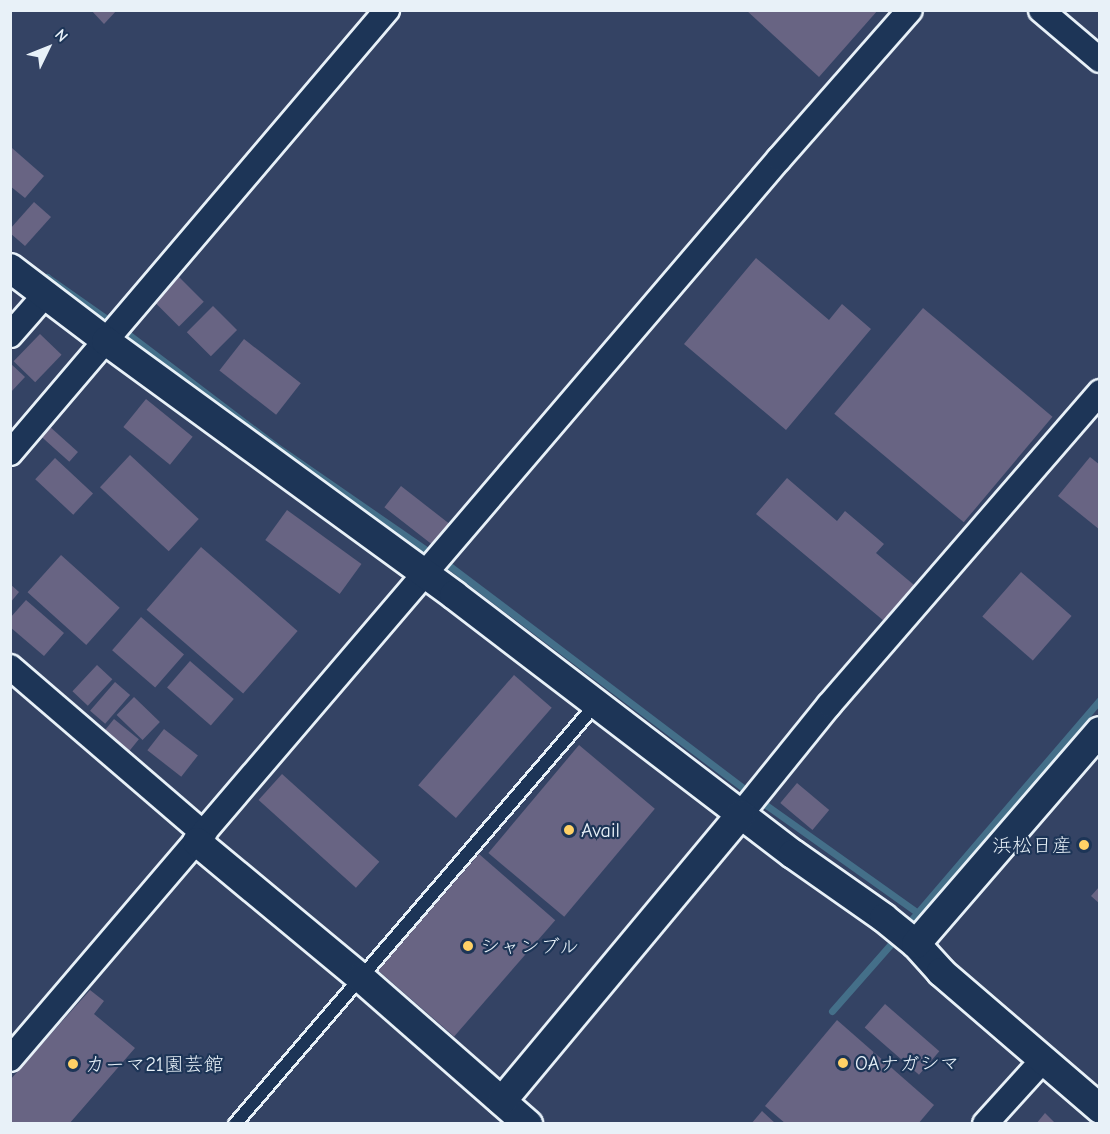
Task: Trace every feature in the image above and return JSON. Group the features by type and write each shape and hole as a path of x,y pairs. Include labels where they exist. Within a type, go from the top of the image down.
{"street":[{"path":"10,453 387,10"},
{"path":"10,1059 779,159 910,10"},
{"path":"1041,10 1100,60"},
{"path":"10,268 597,702 741,814 916,944 941,972 1100,1109"},
{"path":"10,335 45,295"},
{"path":"502,1101 829,705 1100,392"},
{"path":"10,667 201,838 528,1124"},
{"path":"916,944 937,923 1100,731"},
{"path":"937,923 931,950 941,972"},
{"path":"985,1124 1043,1060"}],"lane":[{"path":"235,1124 597,702"}],"building":[{"path":"91,10 117,10 104,24"},
{"path":"746,10 878,10 819,77"},
{"path":"12,148 44,176 25,198 10,186"},
{"path":"34,202 51,217 25,246 10,233 10,229"},
{"path":"756,258 829,320 842,304 871,329 786,430 684,344"},
{"path":"179,277 204,302 179,326 154,302"},
{"path":"213,306 237,330 211,356 187,332"},
{"path":"923,308 1052,417 964,522 834,414"},
{"path":"40,334 62,355 35,382 14,361"},
{"path":"244,339 301,383 276,415 219,371"},
{"path":"10,363 25,377 10,393"},
{"path":"146,399 193,437 170,465 123,427"},
{"path":"49,426 78,452 69,462 40,436"},
{"path":"130,455 199,519 169,551 100,487"},
{"path":"1090,457 1100,465 1100,530 1058,496"},
{"path":"55,458 93,493 73,515 35,479"},
{"path":"787,478 837,521 845,511 884,544 876,553 914,585 884,621 756,514"},
{"path":"401,486 451,525 434,546 384,507"},
{"path":"287,510 361,564 340,594 265,540"},
{"path":"201,547 298,631 243,694 147,610"},
{"path":"61,555 120,608 86,645 28,592"},
{"path":"1021,572 1072,616 1033,660 982,617"},
{"path":"10,584 19,592 10,603"},
{"path":"26,600 64,633 44,656 10,627 10,618"},
{"path":"141,617 184,654 155,688 112,650"},
{"path":"190,661 234,699 211,725 167,687"},
{"path":"97,665 112,679 88,706 72,691"},
{"path":"514,675 552,708 456,818 418,785"},
{"path":"115,682 130,695 105,724 90,711"},
{"path":"134,697 160,722 143,740 117,715"},
{"path":"114,719 139,739 126,755 101,735"},
{"path":"164,729 198,755 181,777 147,750"},
{"name":"Avail","path":"579,745 655,809 564,917 488,853"},
{"path":"282,774 379,862 356,888 259,800"},
{"path":"797,783 829,810 812,830 780,803"},
{"name":"シャンブル","path":"479,854 555,920 454,1036 378,970"},
{"path":"1100,886 1100,904 1091,896"},
{"name":"カーマ21園芸館","path":"90,990 104,1001 94,1014 135,1048 69,1124 10,1124 10,1080"},
{"path":"885,1004 939,1051 919,1075 865,1027"},
{"name":"OAナガシマ","path":"837,1020 934,1105 918,1124 786,1124 765,1106"},
{"path":"762,1111 776,1124 751,1124"},
{"path":"1045,1113 1056,1124 1036,1124"}],"waterway":[{"path":"42,283 47,277 128,334 274,445 451,567 766,805 918,913"},
{"path":"906,926 1100,700"},
{"path":"832,1011 897,937"}],"place":[{"name":"Avail","path":"569,830"},
{"name":"浜松日産","path":"1084,845"},
{"name":"シャンブル","path":"468,946"},
{"name":"OAナガシマ","path":"843,1063"},
{"name":"カーマ21園芸館","path":"73,1064"}]}
